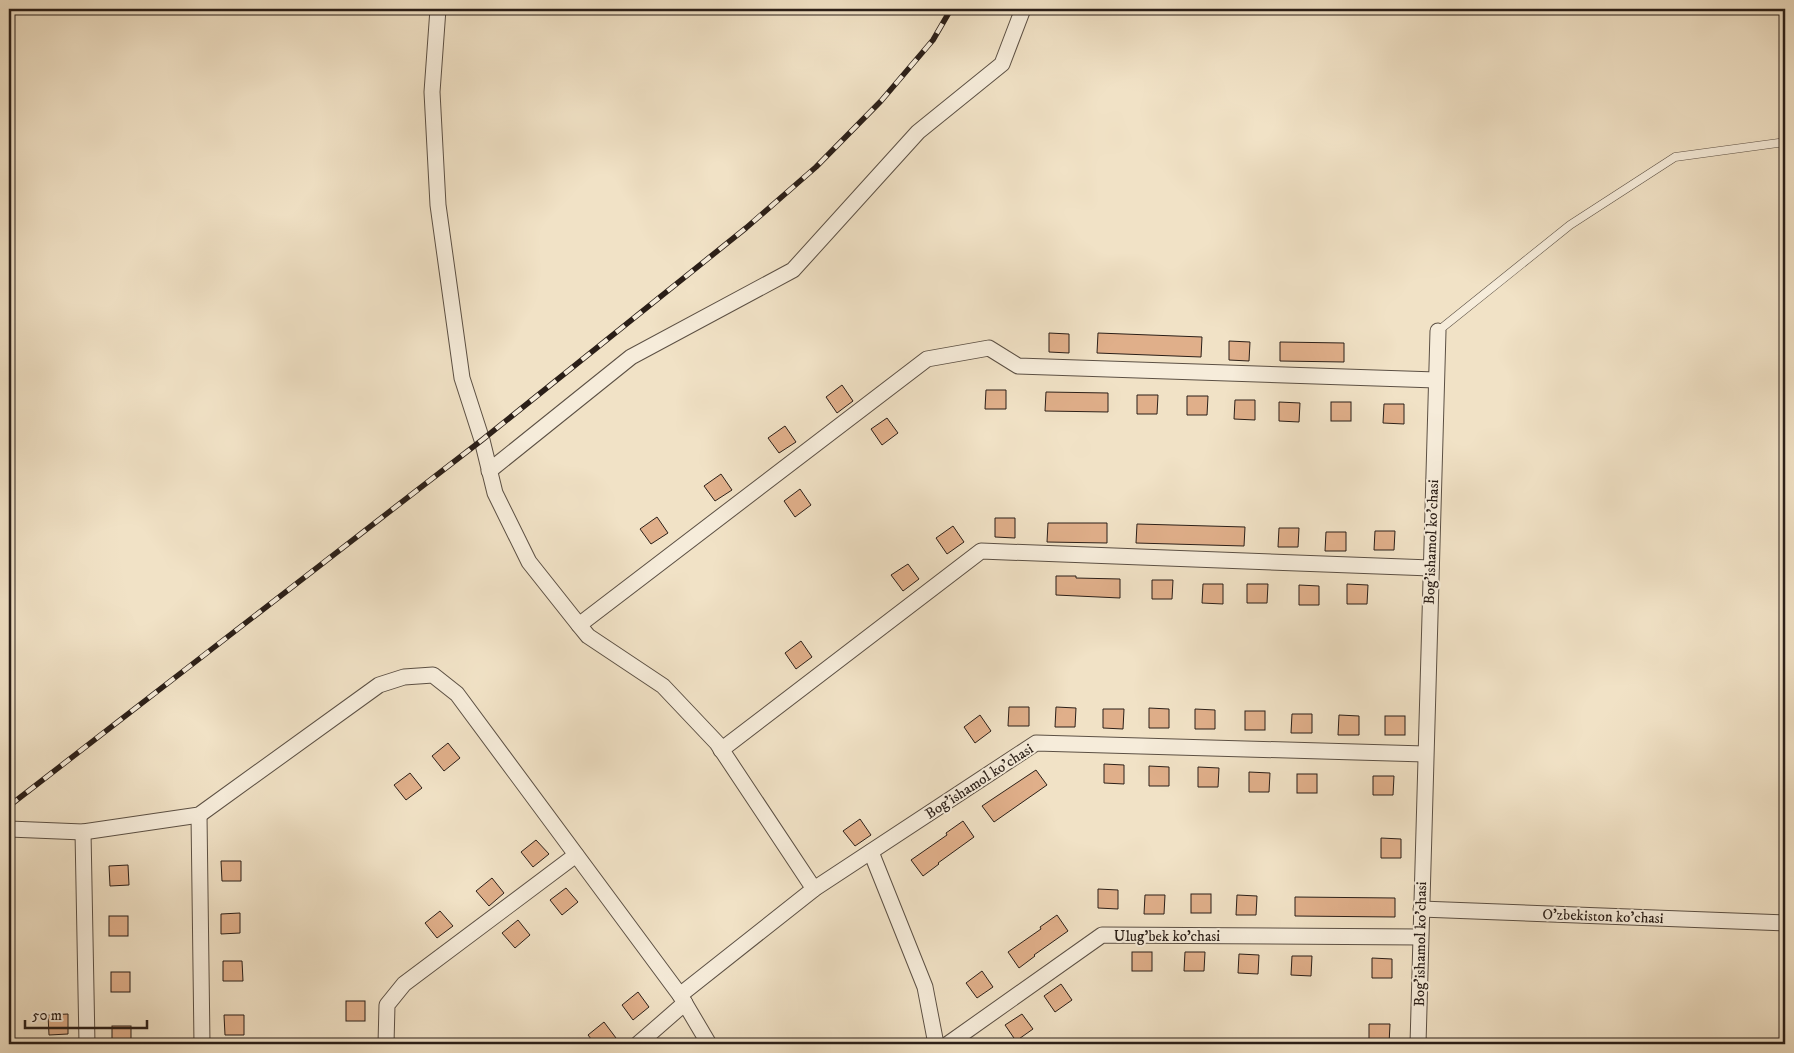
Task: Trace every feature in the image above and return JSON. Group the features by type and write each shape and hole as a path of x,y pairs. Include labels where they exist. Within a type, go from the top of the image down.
{"street":[{"path":"438,9 432,92 438,205 462,378 482,440 495,494 529,562 579,625 588,636 663,686 716,743 814,890"},
{"path":"489,471 631,357 792,270 918,132 1002,64 1023,9"},
{"name":"Bog'ishamol ko'chasi","path":"1418,1044 1438,331"},
{"path":"579,625 927,359 989,348 1018,366 1436,380"},
{"path":"721,750 982,551 1431,568"},
{"path":"9,829 83,832 199,815 380,685 404,677 433,675 457,694 682,999 709,1044"},
{"name":"Bog'ishamol ko'chasi","path":"638,1044 682,999 814,890 1036,743 1425,754"},
{"path":"199,815 202,1044"},
{"path":"83,832 87,1044"},
{"path":"871,852 925,986 936,1044"},
{"path":"386,1044 388,1006 404,984 576,855"},
{"name":"O'zbekiston ko'chasi","path":"1421,909 1785,923"},
{"name":"Ulug'bek ko'chasi","path":"948,1044 1102,936 1420,937"}],"lane":[{"path":"1438,331 1570,225 1675,157 1785,142"}],"building":[{"path":"1049,333 1069,334 1069,353 1049,352"},
{"path":"1098,333 1202,337 1201,357 1097,353"},
{"path":"1229,341 1250,342 1249,361 1229,360"},
{"path":"1280,342 1344,343 1344,362 1280,361"},
{"path":"842,385 853,401 837,413 826,397"},
{"path":"986,390 1006,390 1006,409 985,409"},
{"path":"1046,392 1108,393 1108,412 1045,411"},
{"path":"1137,395 1158,395 1157,414 1137,414"},
{"path":"1187,396 1208,396 1207,415 1187,415"},
{"path":"1235,400 1255,400 1255,420 1234,419"},
{"path":"1279,402 1300,403 1299,422 1279,421"},
{"path":"1331,402 1351,402 1351,421 1331,421"},
{"path":"1384,404 1404,404 1404,424 1383,423"},
{"path":"887,418 898,433 882,445 871,429"},
{"path":"785,426 796,442 779,453 768,438"},
{"path":"721,474 732,490 715,501 704,486"},
{"path":"800,489 811,505 795,517 784,501"},
{"path":"657,517 668,533 651,544 640,529"},
{"path":"995,518 1015,518 1015,538 995,537"},
{"path":"1048,523 1107,523 1107,543 1047,542"},
{"path":"1137,524 1245,527 1244,546 1136,543"},
{"path":"953,526 964,542 947,554 936,538"},
{"path":"1279,528 1299,528 1298,547 1278,547"},
{"path":"1375,531 1395,531 1394,550 1374,550"},
{"path":"1326,532 1346,532 1346,551 1325,551"},
{"path":"908,564 919,579 903,591 891,575"},
{"path":"1056,576 1120,579 1120,598 1056,595"},
{"path":"1152,580 1173,580 1172,599 1152,599"},
{"path":"1203,584 1223,584 1223,604 1202,603"},
{"path":"1247,584 1268,584 1267,603 1247,603"},
{"path":"1347,584 1368,585 1367,604 1347,604"},
{"path":"1299,585 1319,586 1319,605 1299,605"},
{"path":"801,641 812,657 796,669 785,653"},
{"path":"1009,707 1029,707 1029,726 1008,726"},
{"path":"1056,707 1076,708 1075,727 1055,727"},
{"path":"1149,708 1169,709 1169,728 1149,728"},
{"path":"1103,709 1124,709 1123,729 1103,728"},
{"path":"1195,709 1215,710 1215,729 1195,729"},
{"path":"1245,711 1265,711 1265,730 1245,730"},
{"path":"1292,714 1312,714 1312,733 1291,733"},
{"path":"980,715 991,731 975,743 964,727"},
{"path":"1339,715 1359,716 1359,735 1338,735"},
{"path":"1385,716 1405,716 1405,735 1385,735"},
{"path":"448,743 460,758 444,771 432,756"},
{"path":"1104,764 1124,765 1124,784 1104,783"},
{"path":"1149,766 1169,767 1169,786 1149,786"},
{"path":"1198,767 1219,768 1218,787 1198,787"},
{"path":"1036,770 1047,785 994,822 982,806"},
{"path":"1249,772 1270,773 1269,792 1249,792"},
{"path":"410,773 422,788 406,800 394,785"},
{"path":"1297,774 1317,774 1317,793 1297,793"},
{"path":"1373,776 1394,776 1393,795 1373,795"},
{"path":"860,819 871,835 855,846 843,831"},
{"path":"963,821 974,837 923,876 911,860 947,835 946,833"},
{"path":"1381,838 1401,839 1401,858 1381,858"},
{"path":"536,840 549,854 533,867 521,852"},
{"path":"221,861 241,861 241,881 222,881"},
{"path":"128,865 129,885 110,886 109,866"},
{"path":"492,878 504,893 489,906 476,891"},
{"path":"566,888 578,902 562,915 550,900"},
{"path":"1098,889 1118,890 1118,909 1098,908"},
{"path":"1191,894 1211,894 1211,913 1191,913"},
{"path":"1145,895 1165,895 1164,914 1144,914"},
{"path":"1237,895 1257,896 1256,915 1236,915"},
{"path":"1295,897 1395,898 1395,917 1295,916"},
{"path":"440,911 453,926 437,938 425,923"},
{"path":"240,913 240,933 221,934 221,914"},
{"path":"1057,915 1068,931 1019,968 1008,952 1041,929 1040,927"},
{"path":"109,916 128,916 128,936 109,936"},
{"path":"518,920 530,935 515,948 502,933"},
{"path":"1132,952 1152,952 1152,971 1132,971"},
{"path":"1185,952 1205,952 1204,971 1184,971"},
{"path":"1239,954 1259,955 1258,974 1238,973"},
{"path":"1292,956 1312,956 1311,976 1291,975"},
{"path":"1372,958 1392,959 1392,978 1372,978"},
{"path":"223,961 242,961 243,981 223,981"},
{"path":"982,971 993,987 977,998 966,983"},
{"path":"111,972 130,972 130,992 111,992"},
{"path":"1061,984 1072,1000 1055,1012 1044,996"},
{"path":"638,992 649,1007 633,1020 622,1005"},
{"path":"346,1001 365,1001 365,1021 346,1021"},
{"path":"68,1014 68,1034 49,1035 48,1015"},
{"path":"1022,1014 1033,1029 1016,1041 1005,1025"},
{"path":"224,1015 244,1015 244,1035 225,1035"},
{"path":"604,1022 616,1038 607,1044 595,1044 588,1035"},
{"path":"1369,1024 1390,1024 1389,1044 1369,1043"},
{"path":"112,1026 131,1026 131,1044 112,1044"}],"railway":[{"path":"9,806 482,440 746,228 816,167 881,101 933,40 951,9"}]}
